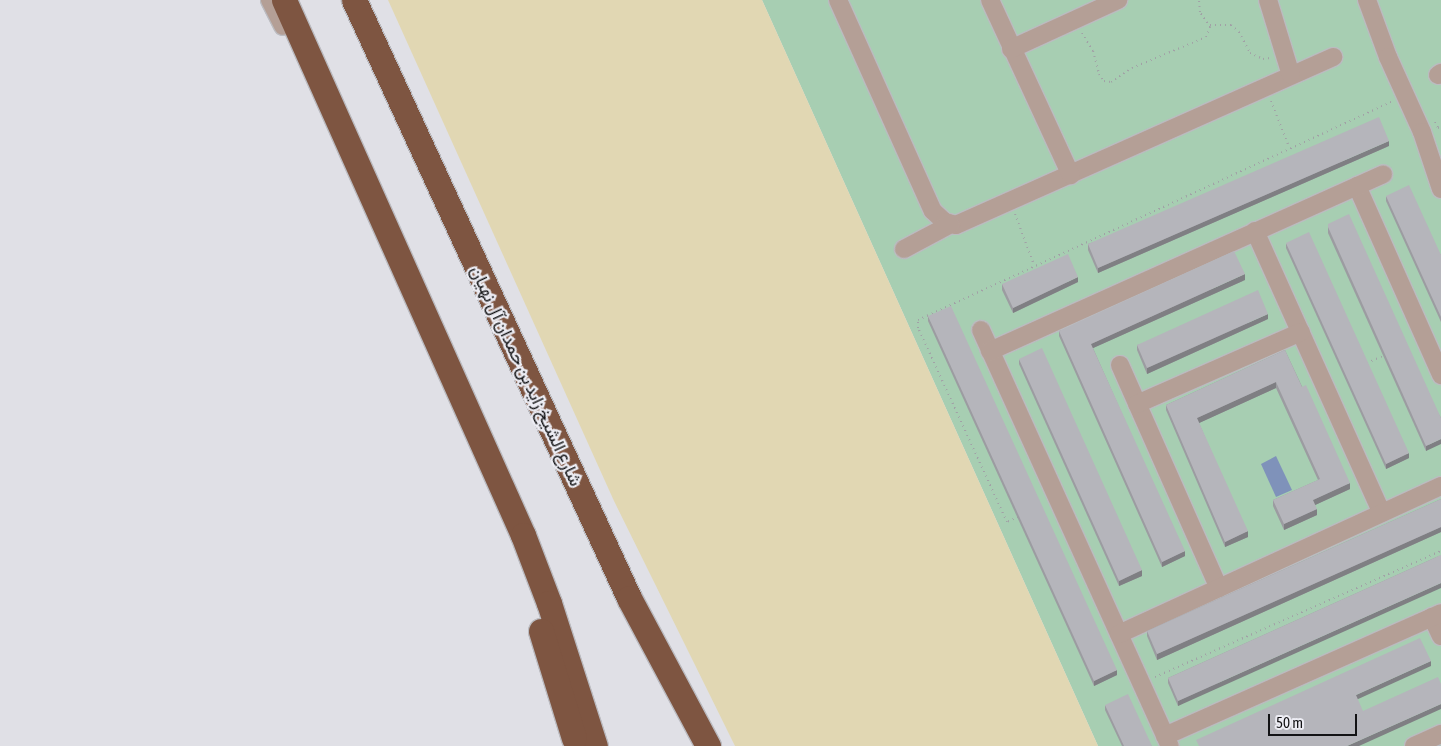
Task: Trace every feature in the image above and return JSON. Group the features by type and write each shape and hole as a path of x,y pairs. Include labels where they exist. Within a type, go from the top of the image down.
{"highway":[{"path":"284,0 424,311 539,576 595,746"},
{"name":"شارع الشيخ زايد بن حمدان آل نهيان","path":"354,0 613,564 708,746"},
{"path":"539,576 536,598 540,628 577,746"}],"street":[{"path":"270,0 404,282 424,311"},
{"path":"838,0 933,211 951,224"},
{"path":"990,0 1071,175"},
{"path":"1011,48 1118,0"},
{"path":"1268,0 1291,75"},
{"path":"1367,0 1428,148 1441,189"},
{"path":"904,248 951,224 968,222 1333,57"},
{"path":"1428,148 1441,170"},
{"path":"990,351 1383,174"},
{"path":"1357,186 1441,375"},
{"path":"1255,231 1382,513"},
{"path":"981,330 1168,741 1437,615 1441,636"},
{"path":"1137,404 1301,332"},
{"path":"1120,365 1219,588"},
{"path":"1119,634 1441,486"},
{"path":"1414,746 1441,734"}],"path":[{"path":"1198,0 1200,12 1210,25"},
{"path":"1077,19 1093,51 1099,74 1108,82 1115,81 1132,68 1182,45 1204,38 1210,25"},
{"path":"1210,25 1226,24 1235,28 1246,48 1256,57 1270,58 1284,53"},
{"path":"1265,87 1290,148"},
{"path":"1024,514 1007,522 918,328 918,320 1034,265 1406,96"},
{"path":"1434,121 1438,128 1441,127"},
{"path":"1011,203 1034,265"},
{"path":"1365,364 1391,353"},
{"path":"1141,683 1441,551"}],"green space":[{"path":"762,0 1441,0 1441,746 1098,746"}],"sand":[{"path":"388,0 762,0 1098,746 735,746 614,501"}],"water":[{"path":"1276,456 1292,490 1276,497 1261,464"}],"building":[{"path":"1379,117 1389,141 1098,268 1088,244"},
{"path":"1409,185 1441,255 1441,317 1386,196"},
{"path":"1349,214 1441,418 1441,439 1426,446 1328,227 1328,224"},
{"path":"1309,232 1409,453 1386,464 1286,243"},
{"path":"1234,251 1245,274 1091,344 1185,551 1162,562 1059,331"},
{"path":"1068,254 1078,277 1013,308 1002,284"},
{"path":"1258,290 1268,314 1147,368 1137,345"},
{"path":"951,306 1117,670 1094,681 928,316"},
{"path":"1042,348 1142,570 1119,581 1019,359"},
{"path":"1285,350 1302,387 1306,385 1350,483 1313,500 1317,509 1284,524 1273,500 1320,479 1276,382 1197,418 1248,531 1225,542 1166,405"},
{"path":"1441,499 1441,527 1157,654 1147,631"},
{"path":"1441,555 1441,583 1178,701 1168,678"},
{"path":"1420,638 1431,661 1356,695 1363,711 1438,677 1441,684 1441,704 1347,746 1199,746 1196,740"},
{"path":"1128,694 1152,746 1124,746 1105,705"}]}
